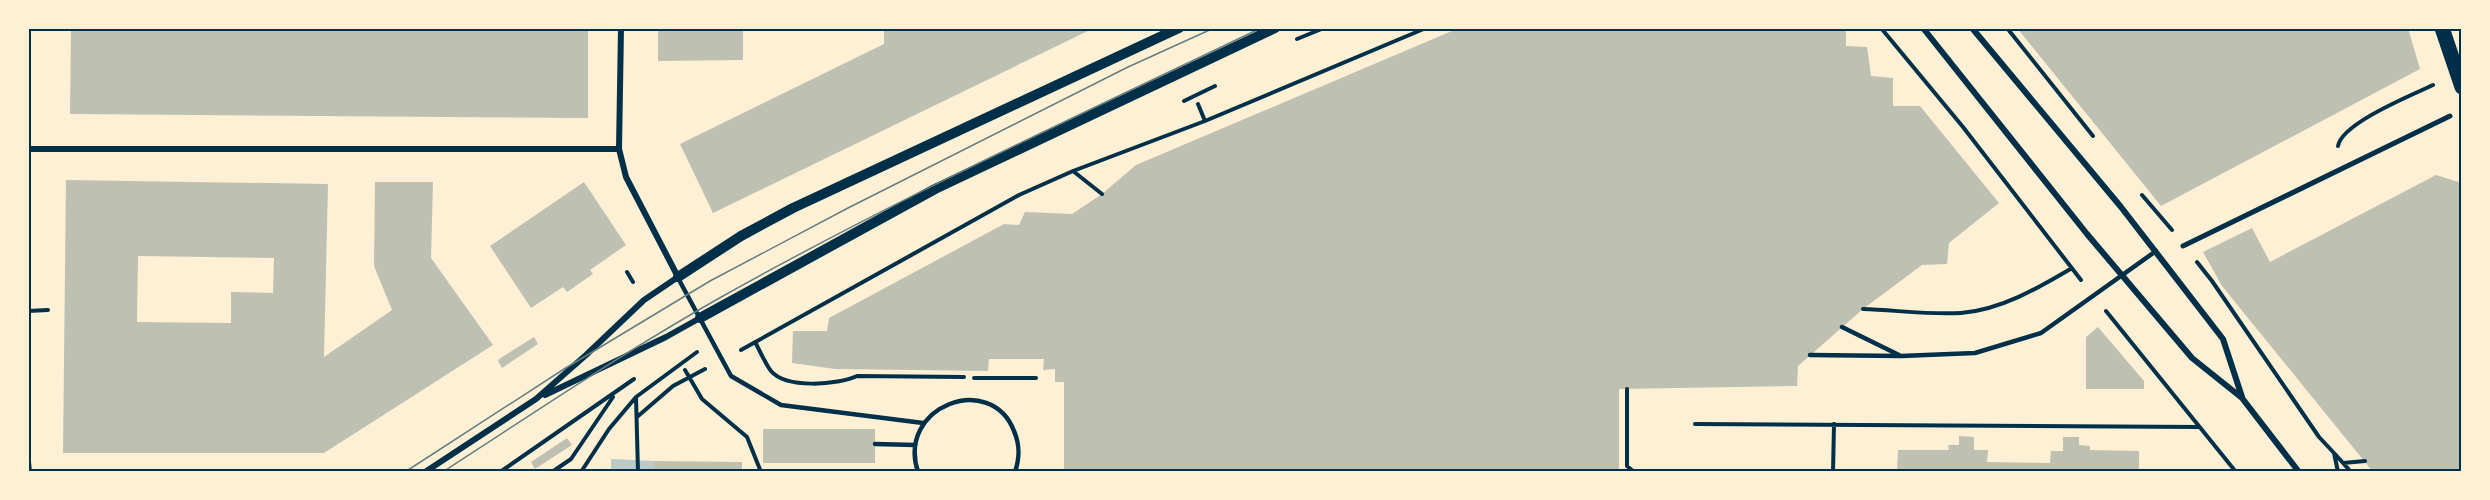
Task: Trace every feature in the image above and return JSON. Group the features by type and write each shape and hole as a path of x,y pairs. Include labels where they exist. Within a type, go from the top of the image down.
{"main road":[{"path":"2442,28 2462,87"}],"street":[{"path":"621,28 619,149 626,177 678,277"},
{"path":"536,399 644,300 741,236 793,208 1179,28"},
{"path":"424,471 536,399 666,338 935,189 1275,28"},
{"path":"1923,28 2087,234 2192,358 2242,398 2299,471"},
{"path":"1972,28 2156,251 2223,339 2242,398"},
{"path":"2183,246 2450,116"},
{"path":"28,149 619,149"}],"lane":[{"path":"1810,355 1901,356 1975,353 2041,333 2156,251"},
{"path":"678,277 731,376 781,405 923,423"},
{"path":"1842,327 1901,356"},
{"path":"918,471 914,453 916,437 923,423 934,411 950,402 968,400 986,403 1001,413 1012,427 1019,444 1015,471"},
{"path":"875,444 915,445"}],"path":[{"path":"1036,378 857,376 842,383 794,382 780,378 772,372 755,342 1019,195 1073,171 1205,121 1426,28"},
{"path":"1881,28 1963,127 2093,296 2236,471"},
{"path":"2348,131 2368,118 2433,85"},
{"path":"1198,105 1205,121"},
{"path":"1073,171 1102,194"},
{"path":"1863,309 1961,313 1996,306 2034,291 2072,268"},
{"path":"28,311 48,310"},
{"path":"581,471 609,429 636,397 681,362 713,343"},
{"path":"637,417 673,386 722,360"},
{"path":"685,370 702,399 747,437 761,471"},
{"path":"1626,471 1627,389"},
{"path":"552,471 571,459 615,394"},
{"path":"636,397 638,471"},
{"path":"500,471 592,409"},
{"path":"1695,424 1834,423 2199,427"},
{"path":"1833,471 1834,423"},
{"path":"28,451 30,471"},
{"path":"2334,453 2351,471"},
{"path":"2343,463 2365,461"},
{"path":"1627,466 1634,471"}],"shaded area":[{"path":"611,459 654,461 654,471 611,472"}],"building":[{"path":"71,28 588,28 588,118 70,114"},
{"path":"658,28 743,28 743,60 658,61"},
{"path":"884,28 1094,28 713,213 680,144 884,44"},
{"path":"1459,28 1846,28 1846,46 1867,47 1871,76 1893,78 1893,106 1920,106 1999,203 1949,243 1947,264 1922,265 1863,309 1798,366 1797,386 1619,389 1619,472 1064,472 1064,382 1055,382 1055,369 1043,370 1044,359 989,359 988,371 835,369 792,363 793,331 827,331 829,318 1004,224 1019,225 1025,212 1072,214 1102,194 1136,165"},
{"path":"2017,28 2408,28 2420,69 2161,206"},
{"path":"2436,175 2462,183 2462,472 2373,472 2222,286 2203,252 2252,228 2270,262"},
{"path":"66,180 328,184 324,357 392,310 374,266 375,182 433,182 431,258 493,345 324,453 63,453","holes":["138,256 274,258 273,293 231,292 231,323 137,322"]},
{"path":"584,182 626,245 590,270 593,274 567,292 563,287 531,308 490,246"},
{"path":"2098,327 2144,381 2144,389 2086,389 2086,337"},
{"path":"534,337 538,344 502,368 499,359"},
{"path":"763,429 875,429 875,463 763,463"},
{"path":"1959,436 1974,437 1974,450 1988,450 1987,462 2050,463 2051,451 2063,451 2063,437 2079,437 2079,445 2090,446 2090,450 2139,451 2139,472 1897,472 1898,450 1949,450 1948,445 1959,445"},
{"path":"567,438 572,445 535,469 531,462"},
{"path":"654,461 742,462 742,472 654,472"}],"tram line":[{"path":"405,472 564,369 710,281 848,208 1128,67 1214,28"},
{"path":"443,472 647,341 783,263 986,160 1261,28"}]}
